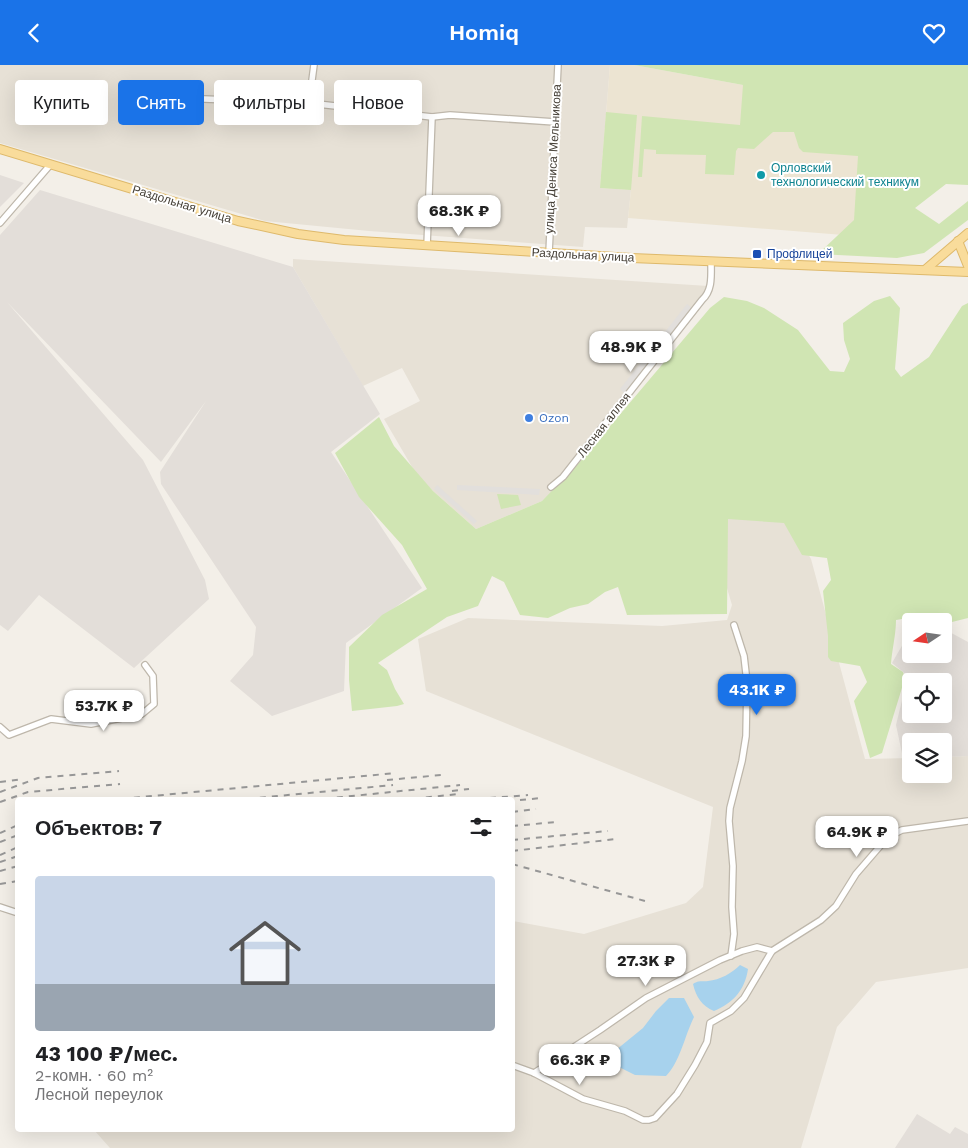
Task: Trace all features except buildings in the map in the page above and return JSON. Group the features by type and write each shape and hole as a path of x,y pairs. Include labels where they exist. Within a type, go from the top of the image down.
{"main road":[{"name":"Раздольная улица","path":"0,149 257,226 344,240 549,253 968,272"},
{"path":"926,269 968,233"},
{"path":"958,241 968,266"}],"street":[{"path":"312,80 314,65"},
{"name":"улица Дениса Мельникова","path":"549,253 558,65"},
{"path":"204,99 214,99"},
{"path":"324,105 432,117 450,115 555,122"},
{"path":"427,246 432,117"},
{"path":"0,223 51,164"},
{"name":"Лесная аллея","path":"551,487 563,477 702,300 708,295 712,261"},
{"path":"731,956 734,934 729,834 730,808 742,761 747,711 745,665 734,625"},
{"path":"0,727 9,735 50,719 91,724 142,713 154,705 153,676 145,665"},
{"path":"515,1066 534,1073 583,1099 625,1111 643,1120 654,1117 677,1094 695,1065 707,1042 710,1023 731,1011 744,998 772,951 821,920 836,906 856,874 888,837 902,830 968,821"},
{"path":"0,907 15,912"},
{"path":"534,1073 646,998 731,956 757,947 772,951"}],"shaded area":[{"path":"0,65 610,65 600,188 631,190 627,228 585,227 583,247 265,221 0,143"},
{"path":"610,65 634,65 743,85 863,153 856,236 628,218 631,190 600,188"},
{"path":"0,175 24,183 0,207"},
{"path":"40,190 293,267 380,414 331,452 422,588 346,643 344,691 272,716 230,681 253,655 256,627 161,484 160,472 206,401 161,462 7,302 143,460 205,580 209,599 134,668 39,595 8,631 0,625 0,235"},
{"path":"293,259 708,286 705,302 565,480 542,501 476,529 433,491 415,472 384,419 420,401 402,368 363,386 293,267"},
{"path":"687,304 692,308 624,393 620,389"},
{"path":"437,485 477,521 474,524 434,489"},
{"path":"457,485 540,489 539,495 457,490"},
{"path":"780,506 811,559 865,759 902,758 902,783 952,783 952,757 968,756 968,968 876,982 837,1027 801,1148 110,1148 96,1132 515,1132 515,921 584,934 686,903 703,887 713,807 426,691 418,639 468,618 662,626 727,620 732,605 714,544 727,509"},
{"path":"952,633 968,642 968,756 952,757 952,733 902,733 902,753 896,725 902,700 902,723 952,723 952,673 904,673 892,663 902,646 902,663 952,663"},
{"path":"917,1114 950,1134 955,1127 968,1134 968,1148 895,1148"}],"green space":[{"path":"634,65 968,65 968,185 946,184 915,208 939,224 968,201 968,220 924,253 897,258 818,254 854,220 858,156 803,152 799,148 794,132 773,132 754,149 738,148 736,151 734,175 705,174 706,155 656,154 656,150 644,149 642,177 638,177 642,116 740,125 743,85"},
{"path":"606,112 637,115 631,190 600,188"},
{"path":"890,296 900,308 895,369 901,377 929,357 962,306 968,303 968,618 952,622 952,613 902,613 902,619 896,620 891,664 903,672 902,688 882,753 870,758 854,701 867,682 860,666 831,661 828,657 828,636 823,591 831,580 827,558 802,555 784,523 728,519 727,614 627,615 618,587 605,592 588,604 570,608 548,618 520,615 504,582 492,576 478,606 447,617 378,663 387,670 404,704 352,711 349,680 349,647 382,615 427,589 402,545 359,497 335,453 379,417 394,446 433,491 476,529 542,501 578,464 710,308 724,297 747,301 764,308 798,330 830,371 844,372 850,359 844,340 843,323 874,301"},
{"path":"497,494 518,495 521,505 501,509"}],"water":[{"path":"740,965 748,969 744,983 737,995 727,1004 714,1011 703,1004 693,984 721,978"},
{"path":"669,998 684,998 694,1017 679,1056 671,1070 666,1076 635,1075 621,1068 614,1070 611,1062 616,1050 643,1028"}],"railway":[{"path":"0,792 38,778 119,771"},
{"path":"142,797 396,773"},
{"path":"387,780 441,775"},
{"path":"0,782 23,779"},
{"path":"0,802 28,792 120,784"},
{"path":"267,797 393,785"},
{"path":"342,797 460,785"},
{"path":"452,791 469,789"},
{"path":"430,797 459,794"},
{"path":"503,797 528,795"},
{"path":"520,800 542,798"},
{"path":"515,812 536,809"},
{"path":"515,826 557,822"},
{"path":"0,833 15,826"},
{"path":"515,840 608,831"},
{"path":"0,842 15,836"},
{"path":"515,851 616,839"},
{"path":"0,855 15,848"},
{"path":"0,862 15,857"},
{"path":"515,865 645,901"},
{"path":"0,871 15,867"},
{"path":"0,884 15,882"}],"place":[{"name":"Орловский технологический техникум","path":"761,175"},
{"name":"Профлицей","path":"757,254"},
{"name":"Ozon","path":"529,418"}]}
